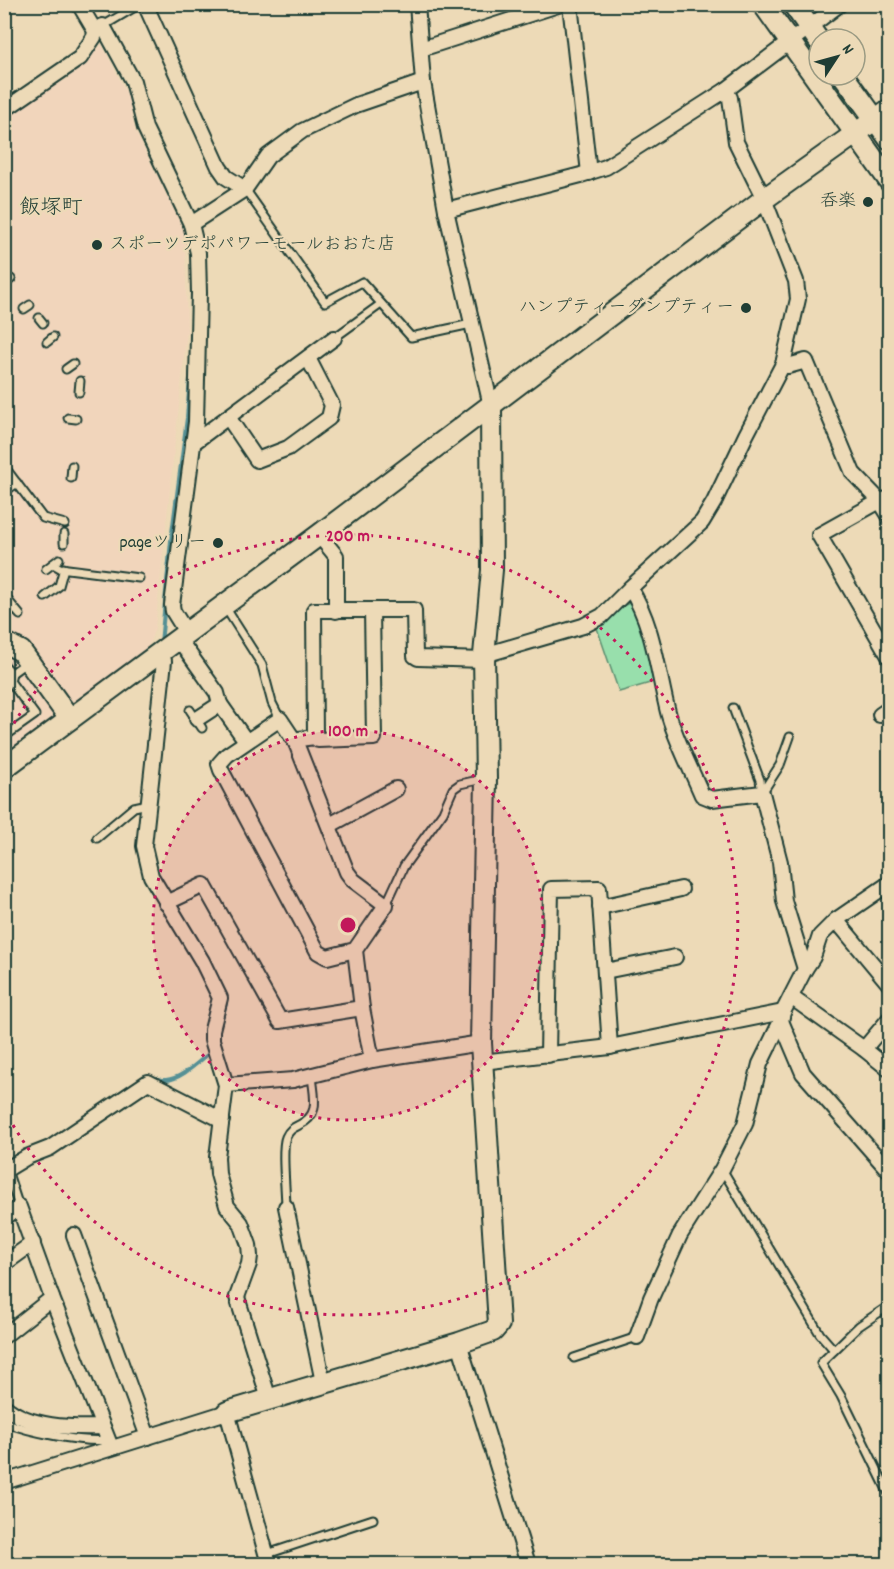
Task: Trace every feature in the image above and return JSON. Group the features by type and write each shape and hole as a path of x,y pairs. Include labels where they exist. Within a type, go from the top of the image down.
{"street":[{"path":"79,4 99,29 133,81 145,128 191,224 198,253 196,422 172,605 182,635 217,693 220,704 246,741"},
{"path":"145,4 219,167 226,177 245,189"},
{"path":"4,1482 110,1444 148,1437 323,1382 459,1343 493,1331 499,1324 482,1052 486,779 484,658 492,570 491,406 446,210 423,82 417,4"},
{"path":"421,49 561,4"},
{"path":"570,4 590,173"},
{"path":"763,4 890,182"},
{"path":"793,4 809,27"},
{"path":"820,27 840,4"},
{"path":"7,105 80,57 99,29"},
{"path":"446,210 606,167 726,90 791,43 807,37"},
{"path":"191,224 245,189 268,156 302,131 356,105 423,82"},
{"path":"855,87 882,114 890,140"},
{"path":"315,737 314,610 414,610 415,656 418,658 484,658 583,626 602,616 702,522 783,364 798,299 796,281 764,199 736,142 730,98 726,90"},
{"path":"4,768 320,535 764,199 882,114"},
{"path":"193,443 334,338"},
{"path":"228,417 257,459 288,448 328,418 332,405 308,358"},
{"path":"783,364 788,366 806,361 853,473 885,499 890,517"},
{"path":"885,499 819,534 890,658"},
{"path":"320,535 336,556 336,611"},
{"path":"630,588 651,632 668,715 702,795 712,800 762,793 780,862 784,902 805,969"},
{"path":"296,743 299,739 315,737 318,740 374,738 372,610"},
{"path":"4,642 21,651 70,719"},
{"path":"162,651 164,662 144,846 146,861 151,876 166,903 219,991 220,1005 212,1030 212,1040 226,1084 217,1157 218,1174 227,1206 246,1234 250,1256 237,1297 269,1399"},
{"path":"196,719 220,704"},
{"path":"280,719 296,743 350,875 386,905 355,950 327,957 318,952 219,764 222,759 246,741 280,719"},
{"path":"330,825 396,789"},
{"path":"637,1337 651,1298 680,1235 722,1170 745,1124 760,1064 791,997 813,957 820,936 836,920 888,884"},
{"path":"166,903 204,885 280,1021 362,1008"},
{"path":"548,1055 551,889 599,888 610,1047"},
{"path":"600,908 681,889"},
{"path":"836,920 890,985"},
{"path":"355,950 362,1008 372,1060"},
{"path":"605,971 675,957"},
{"path":"791,997 890,1070"},
{"path":"226,1084 293,1080 372,1060 482,1052 548,1055 610,1047 782,1016"},
{"path":"782,1016 803,1073 890,1172"},
{"path":"864,1049 890,1018"},
{"path":"6,1171 27,1157 50,1148 148,1082 222,1120"},
{"path":"4,1218 20,1207 52,1298 110,1444"},
{"path":"286,1207 323,1382"},
{"path":"74,1235 148,1437"},
{"path":"4,1264 33,1244"},
{"path":"4,1336 52,1298"},
{"path":"459,1343 528,1564"},
{"path":"4,1406 23,1418 46,1423 103,1427"},
{"path":"226,1412 268,1559"}],"lane":[{"path":"99,29 140,4"},
{"path":"245,189 325,302 362,282 411,337 471,324"},
{"path":"334,338 381,304"},
{"path":"47,342 53,337"},
{"path":"66,369 73,364"},
{"path":"79,392 80,381"},
{"path":"68,418 76,419"},
{"path":"64,462 72,464 71,478"},
{"path":"4,465 44,518 65,524"},
{"path":"4,492 17,483"},
{"path":"64,534 64,543"},
{"path":"46,569 56,561 64,568 139,578"},
{"path":"45,597 59,586 64,568"},
{"path":"8,597 20,615"},
{"path":"223,605 262,665 272,703 280,719"},
{"path":"4,737 35,715 10,681 12,673 28,661"},
{"path":"4,665 12,673"},
{"path":"733,708 760,780 762,793"},
{"path":"762,793 780,765 790,737"},
{"path":"386,905 404,866 443,812 453,789 460,784 486,779"},
{"path":"97,838 134,807 148,804"},
{"path":"286,1207 284,1143 292,1129 312,1116 314,1108 312,1076"},
{"path":"722,1170 820,1334 834,1350"},
{"path":"6,1171 20,1207"},
{"path":"890,1305 859,1326 821,1363 841,1396 890,1496"},
{"path":"574,1358 637,1337"},
{"path":"4,1422 29,1430 110,1444"},
{"path":"268,1559 373,1519"}],"shaded area":[{"path":"102,44 128,96 135,130 185,233 187,330 155,628 148,647 5,755 5,117 25,101 67,79"}],"green space":[{"path":"807,43 807,61 802,54 802,47"},
{"path":"826,87 846,87 856,101 856,108 850,112 843,110"},
{"path":"634,601 657,681 619,692 597,628 620,607"}],"waterway":[{"path":"161,643 191,364"},
{"path":"139,834 150,731"},
{"path":"221,1021 226,1004 225,999"},
{"path":"148,1078 172,1079 190,1069 211,1052"}],"place":[{"name":"呑楽","path":"868,202"},
{"name":"スポーツデポパワーモールおおた店","path":"97,245"},
{"name":"ハンプティーダンプティー","path":"746,308"},
{"name":"pageツリー","path":"218,543"}],"district":[{"name":"飯塚町","path":"51,209"}]}
